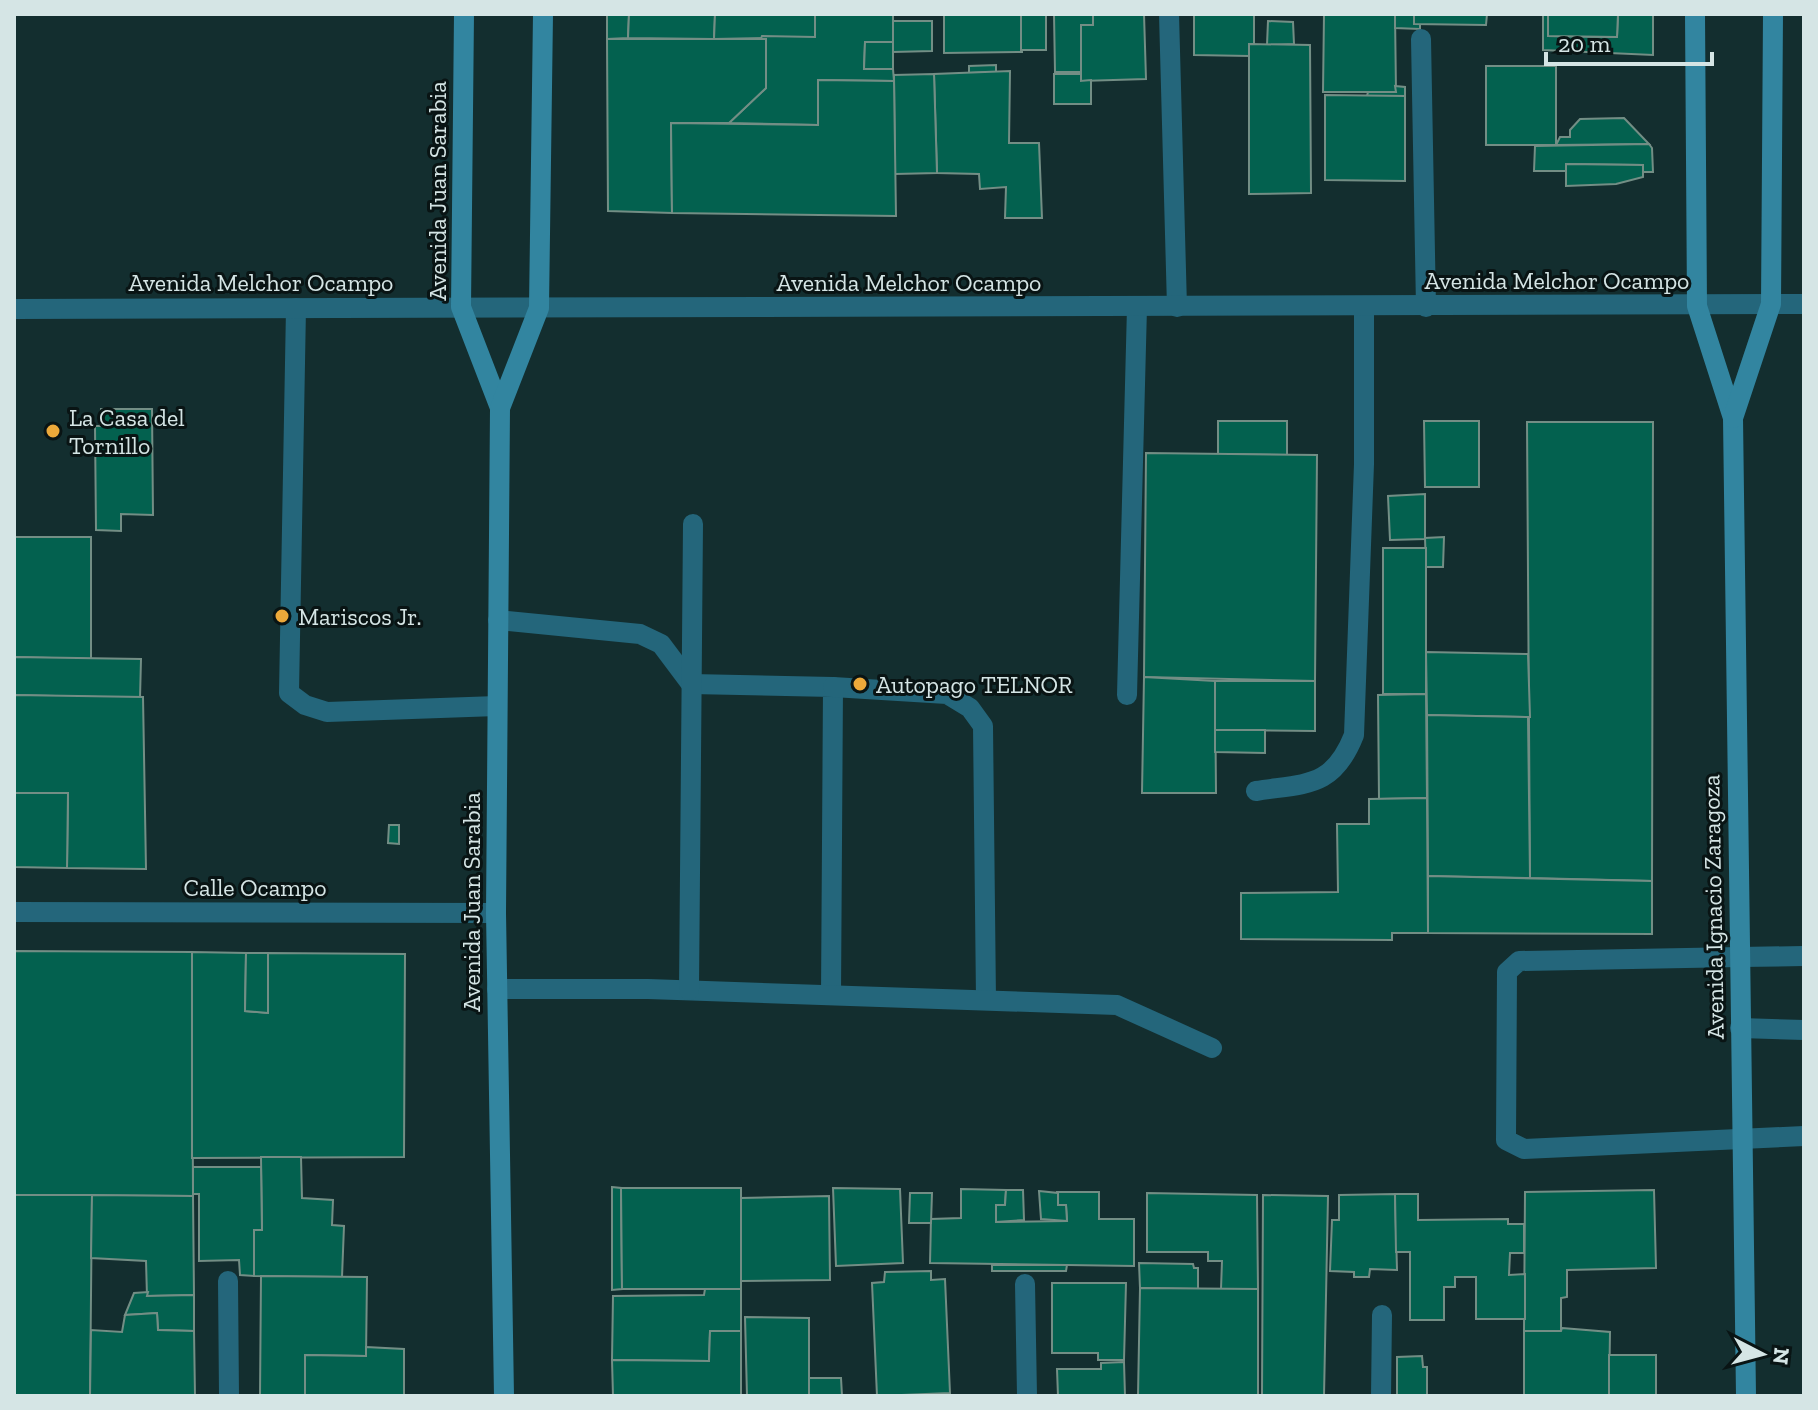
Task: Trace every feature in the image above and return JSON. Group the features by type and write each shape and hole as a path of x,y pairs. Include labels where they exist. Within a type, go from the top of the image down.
{"main road":[{"name":"Avenida Juan Sarabia","path":"464,14 461,307 500,408"},
{"name":"Avenida Juan Sarabia","path":"504,1396 496,913 500,408 539,308 543,14"},
{"name":"Avenida Ignacio Zaragoza","path":"1695,14 1697,306 1733,418 1746,1396"},
{"name":"Avenida Ignacio Zaragoza","path":"1733,418 1771,304 1773,14"}],"street":[{"path":"1169,14 1177,307"},
{"path":"1421,39 1426,307"},
{"name":"Avenida Melchor Ocampo","path":"14,309 1804,304"},
{"path":"1127,695 1137,307"},
{"path":"1256,791 1323,780 1344,761 1354,735 1364,464 1364,307"},
{"path":"296,308 289,693 305,705 327,712 497,706"},
{"path":"689,990 693,524"},
{"path":"498,620 640,634 661,644 691,684"},
{"path":"691,684 833,687 947,694 970,708 983,726 986,1000"},
{"path":"831,995 833,687"},
{"name":"Calle Ocampo","path":"14,912 496,913"},
{"path":"1804,956 1519,961 1512,964 1507,972 1506,1140 1524,1149 1804,1136"},
{"path":"497,989 689,990 1117,1005 1212,1048"},
{"path":"1740,1028 1804,1030"},
{"path":"228,1281 229,1396"},
{"path":"1025,1284 1027,1396"},
{"path":"1381,1396 1382,1315"}],"building":[{"path":"607,14 629,14 628,38 607,39"},
{"path":"629,14 715,14 714,39 628,38"},
{"path":"715,14 815,14 815,37 714,39"},
{"path":"815,14 893,14 893,42 865,42 864,69 893,69 894,81 818,80 818,125 729,123 766,88 766,39 761,39 762,36 815,37"},
{"path":"944,14 1021,14 1022,52 944,53"},
{"path":"1021,14 1046,14 1046,50 1021,50"},
{"path":"1054,14 1093,14 1093,25 1081,25 1081,72 1055,72"},
{"path":"1093,14 1144,14 1146,79 1081,81 1081,25 1093,25"},
{"path":"1194,14 1254,14 1254,44 1249,44 1249,56 1194,55"},
{"path":"1324,14 1395,14 1396,92 1323,92"},
{"path":"1395,14 1414,14 1414,24 1420,24 1420,29 1395,28"},
{"path":"1414,14 1487,14 1486,25 1414,24"},
{"path":"1543,14 1548,14 1548,36 1617,37 1618,14 1653,14 1653,55 1543,50"},
{"path":"1548,14 1618,14 1617,37 1548,36"},
{"path":"893,21 932,21 932,51 893,52"},
{"path":"1268,21 1293,22 1294,44 1267,45"},
{"path":"607,39 766,39 766,88 729,123 671,123 672,213 608,211"},
{"path":"865,42 893,42 893,69 864,69"},
{"path":"1249,44 1310,45 1311,193 1249,194"},
{"path":"996,65 996,72 969,73 969,66"},
{"path":"1486,66 1556,66 1556,145 1486,145"},
{"path":"1010,71 1009,143 1039,143 1042,218 1005,218 1006,187 980,189 979,174 937,173 934,74"},
{"path":"934,74 937,173 895,174 894,75"},
{"path":"1054,74 1081,74 1081,81 1091,80 1091,104 1054,104"},
{"path":"818,80 894,81 896,216 672,213 671,123 818,125"},
{"path":"1395,86 1405,87 1405,96 1367,96 1368,92 1396,92"},
{"path":"1325,95 1405,96 1405,181 1325,180"},
{"path":"1624,118 1649,144 1556,145 1560,137 1570,137 1570,130 1580,119"},
{"path":"1649,144 1652,148 1653,172 1643,172 1643,165 1566,164 1566,171 1534,171 1535,146"},
{"path":"1566,164 1643,165 1643,177 1616,184 1566,186"},
{"path":"101,409 152,409 153,515 121,514 121,531 96,530 95,426 100,426"},
{"path":"1218,421 1287,421 1287,455 1218,454"},
{"path":"1424,421 1479,421 1479,487 1425,487"},
{"path":"1527,422 1653,422 1652,881 1530,878"},
{"path":"1146,453 1317,455 1315,681 1144,677"},
{"path":"1425,494 1425,539 1390,540 1388,496"},
{"path":"14,537 91,537 91,659 14,657"},
{"path":"1444,537 1443,567 1426,567 1425,538"},
{"path":"1383,548 1426,548 1426,694 1383,694"},
{"path":"1426,652 1528,654 1530,717 1427,715"},
{"path":"14,657 141,659 140,698 14,695"},
{"path":"1144,677 1215,681 1216,793 1142,793"},
{"path":"1215,681 1315,681 1315,731 1215,730"},
{"path":"1426,694 1427,798 1379,799 1378,695"},
{"path":"14,695 143,697 146,869 67,868 68,793 14,793"},
{"path":"1427,715 1528,717 1530,878 1428,876"},
{"path":"1215,730 1265,730 1265,753 1215,752"},
{"path":"14,793 68,793 67,868 14,867"},
{"path":"1427,798 1428,933 1392,933 1392,940 1241,939 1241,893 1338,892 1337,824 1369,824 1369,799"},
{"path":"389,825 399,825 399,844 388,843"},
{"path":"1428,876 1652,881 1652,934 1428,933"},
{"path":"14,951 192,952 193,1196 14,1195"},
{"path":"192,952 246,953 245,1011 268,1013 268,953 405,954 404,1157 192,1158"},
{"path":"246,953 268,953 268,1013 245,1011"},
{"path":"261,1157 301,1157 302,1198 333,1200 332,1225 344,1226 342,1277 254,1276 254,1230 262,1230"},
{"path":"193,1167 261,1167 262,1230 254,1230 254,1276 240,1275 239,1260 199,1261 199,1194 193,1194"},
{"path":"612,1187 621,1188 622,1289 612,1290"},
{"path":"621,1188 741,1188 741,1289 622,1289"},
{"path":"833,1188 900,1189 903,1263 836,1266"},
{"path":"961,1189 1006,1190 1005,1205 996,1205 996,1222 1067,1221 1066,1205 1058,1205 1057,1192 1099,1192 1099,1219 1134,1219 1134,1266 930,1263 931,1219 961,1218"},
{"path":"1006,1190 1023,1190 1024,1220 996,1222 996,1205 1005,1205"},
{"path":"1654,1190 1656,1268 1567,1270 1567,1297 1561,1298 1561,1331 1524,1331 1525,1192"},
{"path":"1039,1191 1058,1193 1058,1205 1066,1205 1067,1221 1041,1219"},
{"path":"910,1193 932,1193 931,1223 909,1223"},
{"path":"1147,1193 1257,1195 1258,1289 1221,1289 1222,1261 1208,1261 1208,1252 1147,1252"},
{"path":"1395,1194 1397,1270 1370,1269 1369,1277 1354,1277 1354,1272 1330,1271 1332,1220 1339,1220 1339,1195"},
{"path":"1395,1194 1418,1194 1418,1220 1508,1219 1508,1224 1524,1224 1524,1253 1510,1253 1509,1275 1525,1274 1525,1319 1476,1319 1476,1277 1455,1277 1455,1287 1444,1287 1444,1320 1410,1320 1410,1252 1396,1252"},
{"path":"14,1195 92,1195 90,1396 14,1396"},
{"path":"92,1195 193,1196 194,1295 147,1296 146,1261 91,1258"},
{"path":"1263,1195 1328,1196 1324,1396 1262,1396"},
{"path":"829,1196 830,1280 741,1281 741,1198"},
{"path":"1139,1263 1193,1264 1194,1268 1198,1268 1198,1289 1140,1288"},
{"path":"992,1265 1067,1265 1066,1271 992,1271"},
{"path":"931,1271 931,1280 945,1279 950,1393 877,1396 872,1283 884,1282 885,1272"},
{"path":"261,1276 367,1277 366,1356 305,1355 305,1396 260,1396"},
{"path":"1052,1283 1126,1283 1124,1360 1098,1360 1098,1353 1052,1353"},
{"path":"1140,1288 1258,1289 1258,1396 1138,1396"},
{"path":"705,1289 741,1289 741,1331 710,1331 709,1361 612,1360 613,1296 704,1295"},
{"path":"148,1292 147,1296 194,1295 194,1331 158,1330 157,1313 125,1315 134,1293"},
{"path":"157,1313 158,1330 194,1331 195,1396 90,1396 91,1330 122,1332 125,1315"},
{"path":"745,1317 809,1318 809,1396 747,1396"},
{"path":"1562,1328 1610,1332 1609,1396 1524,1396 1524,1331 1561,1331"},
{"path":"710,1331 741,1331 741,1396 613,1396 612,1360 709,1361"},
{"path":"366,1347 404,1349 404,1396 305,1396 305,1355 366,1356"},
{"path":"1609,1355 1656,1355 1656,1396 1609,1396"},
{"path":"1422,1356 1423,1367 1427,1367 1427,1396 1397,1396 1397,1357"},
{"path":"1124,1362 1125,1396 1058,1396 1057,1369 1101,1369 1101,1363"},
{"path":"809,1378 841,1378 842,1396 809,1396"}],"place":[{"name":"La Casa del Tornillo","path":"53,431"},
{"name":"Mariscos Jr.","path":"282,616"},
{"name":"Autopago TELNOR","path":"860,684"}]}
